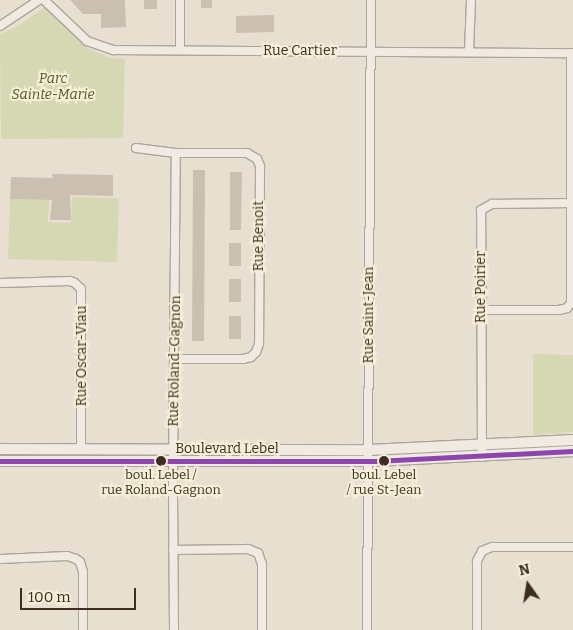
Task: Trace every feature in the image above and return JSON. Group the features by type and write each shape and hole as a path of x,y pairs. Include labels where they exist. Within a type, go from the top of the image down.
{"street":[{"path":"0,26 39,0"},
{"name":"Rue Cartier","path":"44,0 78,34 94,45 113,50 572,53"},
{"path":"180,0 180,50"},
{"name":"Rue Saint-Jean","path":"368,630 371,0"},
{"path":"470,52 471,0"},
{"path":"481,310 560,310 570,305 572,53"},
{"name":"Rue Benoit","path":"136,148 176,153 247,153 257,159 260,166 258,344 256,352 251,357 243,360 175,359"},
{"name":"Rue Roland-Gagnon","path":"174,630 173,448 176,153"},
{"name":"Rue Poirier","path":"482,457 480,216 482,208 492,204 571,204"},
{"name":"Rue Oscar-Viau","path":"0,283 70,281 76,282 82,290 81,449"},
{"name":"Boulevard Lebel","path":"0,449 369,450 482,446 573,440"},
{"name":"Boulevard Lebel","path":"0,461 368,461 482,457 573,451"},
{"path":"477,630 477,561 482,551 492,547 573,547"},
{"path":"173,550 248,549 258,553 262,564 262,630"},
{"path":"0,559 67,556 80,562 83,572 83,630"}],"green space":[{"name":"Parc Sainte-Marie","path":"45,7 88,48 110,58 125,59 123,138 1,139 0,34 18,26"},
{"path":"72,197 119,198 117,262 8,259 10,199 49,200 48,222 71,223"},
{"path":"533,354 573,355 573,432 533,435"}],"building":[{"path":"70,0 125,0 126,27 101,28 101,14 83,14"},
{"path":"144,0 157,0 157,9 144,9"},
{"path":"201,0 212,0 212,8 201,8"},
{"path":"274,15 274,32 236,33 236,16"},
{"path":"193,170 205,170 204,341 192,341"},
{"path":"230,172 242,172 241,230 230,230"},
{"path":"52,174 113,175 113,196 70,195 71,220 50,220 52,200 10,199 11,177 53,178"},
{"path":"229,243 241,243 241,266 229,266"},
{"path":"229,279 241,279 241,302 229,302"},
{"path":"229,316 241,316 241,339 229,339"}],"transit line":[{"path":"0,461 375,461 573,451"}],"place":[{"name":"boul. Lebel / rue Roland-Gagnon","path":"161,461"},
{"name":"boul. Lebel / rue St-Jean","path":"384,461"}]}
